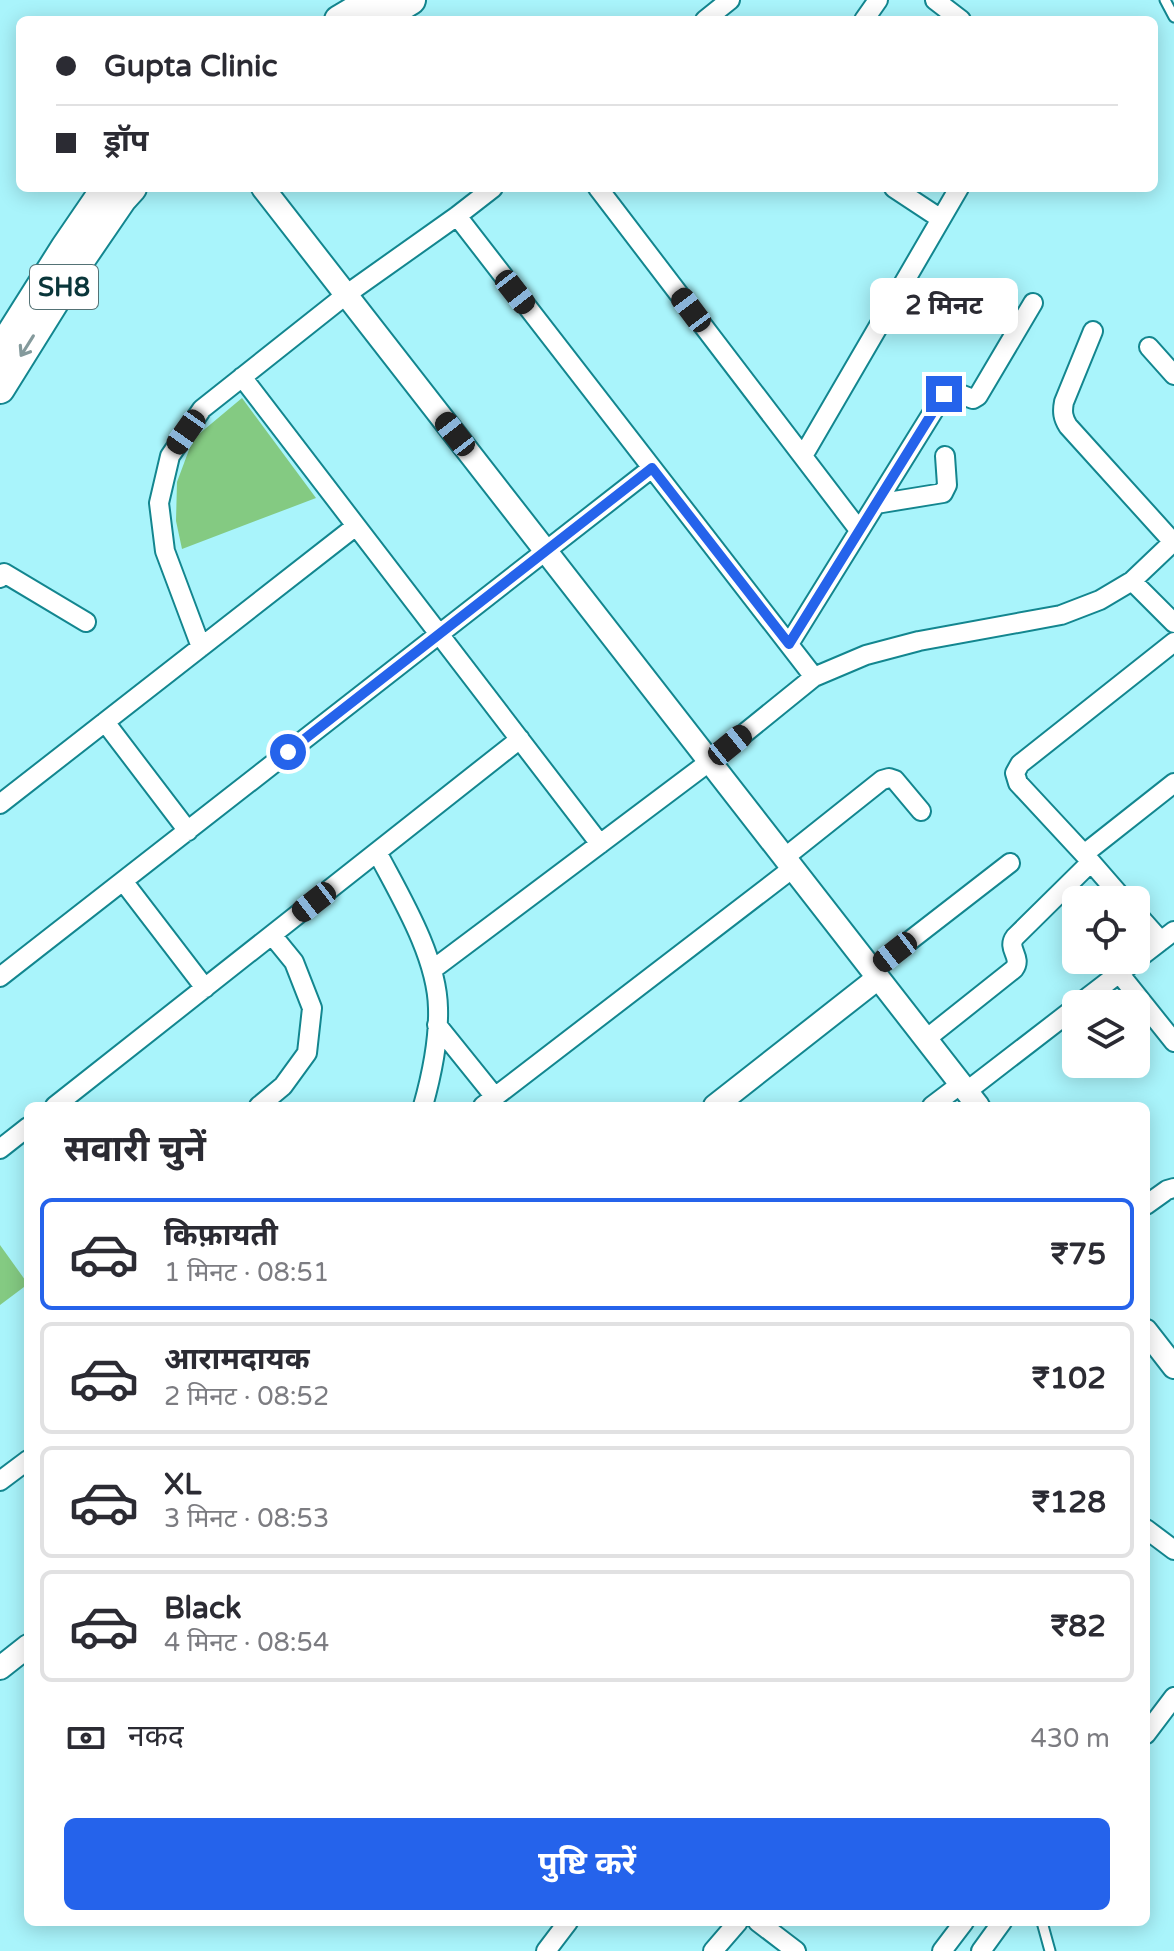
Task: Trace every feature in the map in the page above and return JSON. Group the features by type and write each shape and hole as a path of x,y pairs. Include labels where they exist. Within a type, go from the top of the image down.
{"main road":[{"path":"346,16 373,0"},
{"path":"385,16 411,0"},
{"name":"SH8","path":"0,351 103,192"},
{"name":"SH8","path":"0,389 81,259 128,192"}],"street":[{"path":"710,16 730,0"},
{"path":"935,0 956,16"},
{"path":"266,192 968,1094"},
{"path":"201,647 165,551 159,503 170,456 202,409 347,294 488,192"},
{"path":"601,192 859,530"},
{"path":"900,192 941,219"},
{"path":"803,456 957,192"},
{"path":"457,216 814,677"},
{"path":"789,644 944,394 952,391 973,399 978,396 1033,303"},
{"path":"432,970 709,762 814,677 866,655 919,641 1061,615 1100,600 1132,581 1174,542 1064,419 1064,402 1093,331"},
{"path":"1149,347 1174,375"},
{"path":"242,377 600,844"},
{"path":"876,504 943,493 947,485 945,456"},
{"path":"0,977 652,468"},
{"path":"0,804 356,526"},
{"path":"1,570 86,622"},
{"path":"1132,581 1174,623"},
{"path":"1112,886 1018,783 1015,773 1020,764 1174,642"},
{"path":"105,722 188,831"},
{"path":"61,1102 520,739"},
{"path":"437,1025 489,1102 789,863 882,780 895,780 921,811"},
{"path":"926,1039 1014,969 1018,959 1011,942 1015,937 1088,858 1174,783"},
{"path":"377,852 415,925 432,970 438,1005 437,1025 434,1065 424,1102"},
{"path":"720,1102 1010,863"},
{"path":"123,881 205,988"},
{"path":"1150,923 1167,936 1150,949"},
{"path":"264,1102 283,1086 307,1053 312,1008 294,962 272,935"},
{"path":"1097,990 1118,974"},
{"path":"1120,974 1174,1042"},
{"path":"944,1102 968,1094 1062,1018"},
{"path":"0,1149 24,1130"},
{"path":"1150,1202 1174,1188"},
{"path":"1150,1336 1174,1367"},
{"path":"0,1481 24,1463"},
{"path":"1150,1532 1174,1550"},
{"path":"0,1668 24,1649"},
{"path":"1150,1724 1174,1697"},
{"path":"546,1951 565,1926"},
{"path":"713,1951 735,1926"},
{"path":"763,1926 796,1951"},
{"path":"942,1951 961,1926"}],"lane":[{"path":"1165,0 1174,17"},
{"path":"1043,1926 1050,1951"}],"green space":[{"path":"242,398 316,498 182,549 176,521 177,482 193,439"},
{"path":"0,1245 24,1278 24,1287 0,1305"}],"route":[{"path":"288,752 652,468 789,644 944,394"}]}
